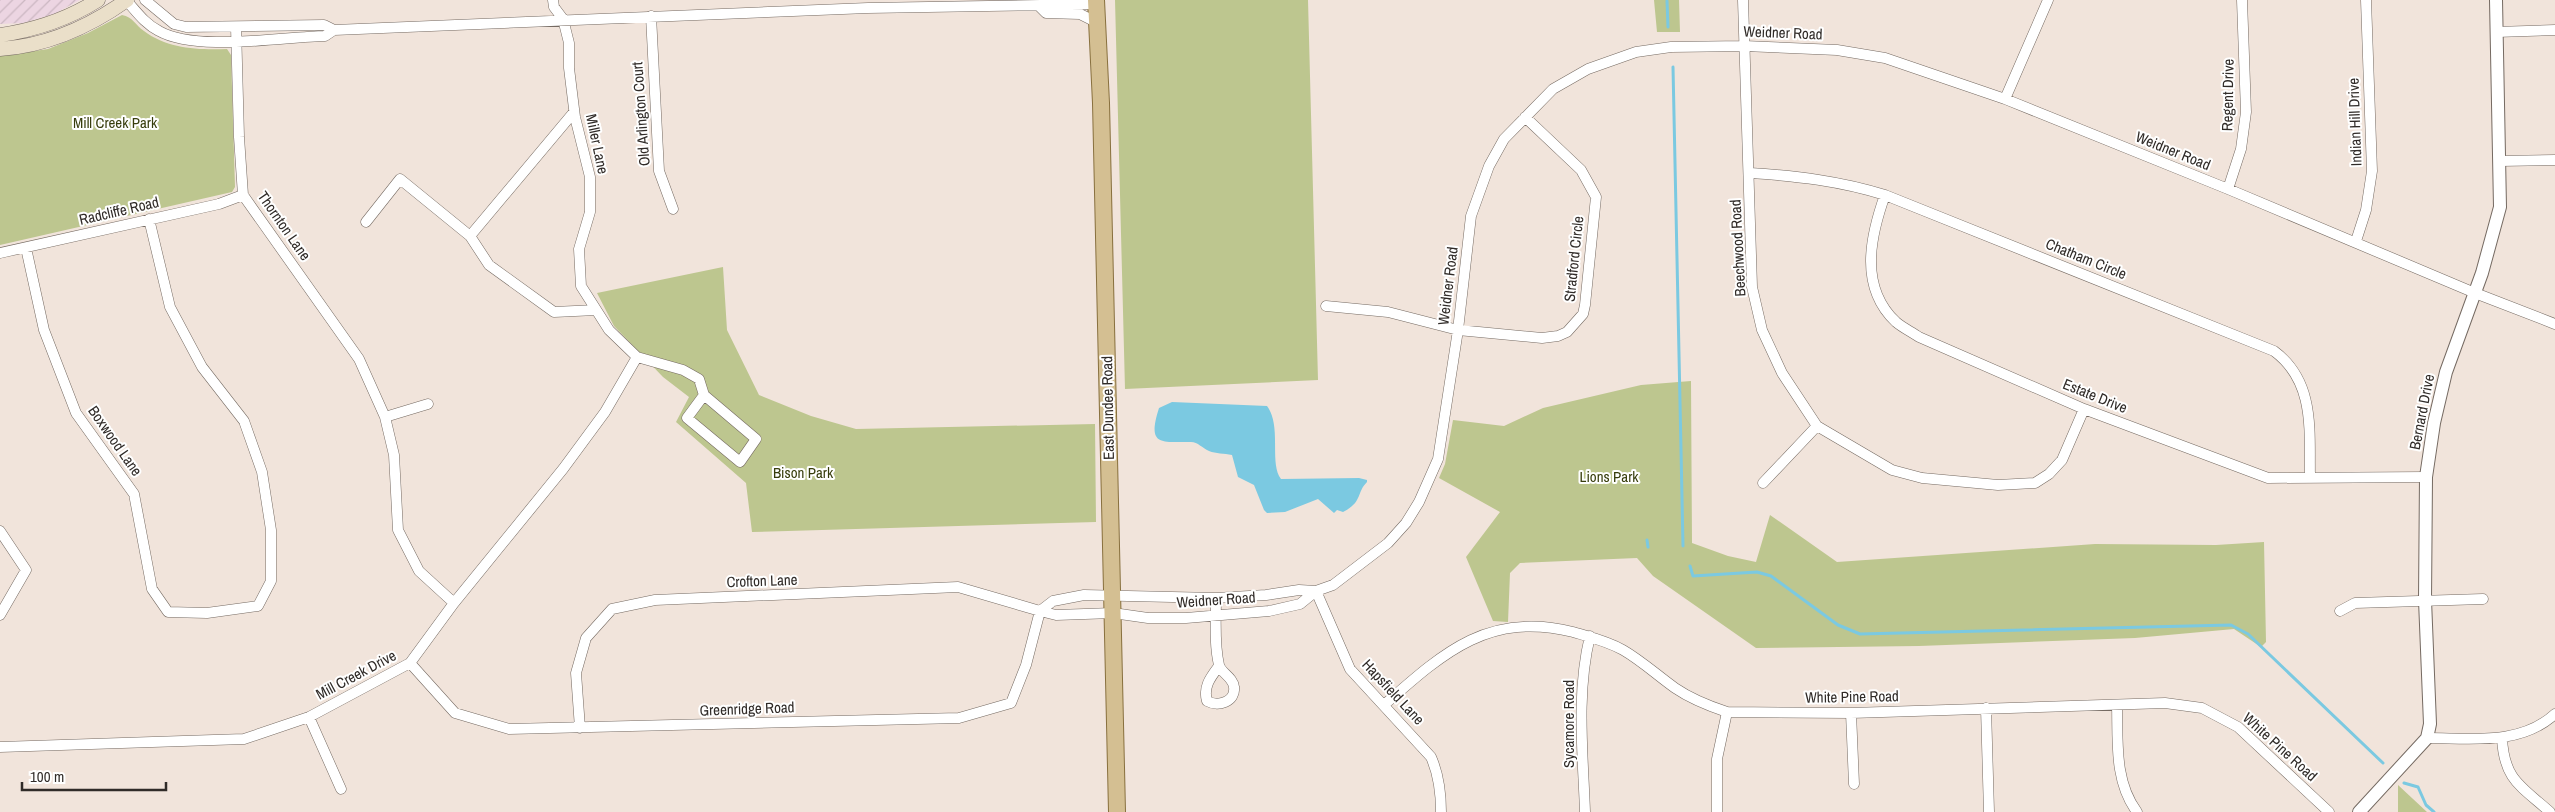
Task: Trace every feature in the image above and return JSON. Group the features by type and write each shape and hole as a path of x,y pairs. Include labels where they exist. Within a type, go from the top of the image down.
{"main road":[{"path":"0,35 19,32 64,19 98,0"},
{"path":"0,49 24,47 60,37 88,24 126,0"},
{"name":"East Dundee Road","path":"1098,2 1117,812"}],"street":[{"path":"126,0 148,24 172,37 190,41 325,36 334,30"},
{"path":"145,0 174,24 180,26 324,25 334,30 887,4 1040,7 1045,5 1098,2"},
{"name":"Miller Lane","path":"554,0 554,7 563,19 569,43 569,68 574,112 590,177 590,212 579,250 581,286 609,330 637,357 683,370 699,379 704,395"},
{"name":"Beechwood Road","path":"1743,0 1750,173 1752,287 1762,330 1782,373 1817,426 1892,470 1922,478 1998,485 2035,483 2049,474 2062,460 2084,408"},
{"path":"2005,99 2048,0"},
{"name":"Regent Drive","path":"2228,189 2241,149 2246,112 2242,0"},
{"name":"Indian Hill Drive","path":"2356,242 2366,210 2372,171 2366,0"},
{"name":"Bernard Drive","path":"2427,738 2430,724 2426,600 2426,477 2434,423 2446,372 2475,293 2500,207 2496,0"},
{"path":"1040,7 1046,13 1080,14 1098,23"},
{"name":"Old Arlington Court","path":"650,16 659,171 673,209"},
{"name":"Thornton Lane","path":"236,27 239,137 243,195 359,359 385,418 394,455 398,530 419,571 454,603"},
{"path":"2496,32 2555,30"},
{"name":"Weidner Road","path":"1113,613 1136,618 1216,616 1269,611 1300,604 1316,591 1333,585 1376,553 1406,523 1434,472 1442,446 1472,216 1489,166 1504,139 1553,89 1588,69 1611,59 1671,47 1744,46 1837,50 1885,58 2005,99 2228,189 2475,293 2555,324"},
{"path":"470,236 574,112"},
{"name":"Stradford Circle","path":"1326,306 1388,312 1458,330 1550,338 1567,332 1583,314 1596,197 1581,170 1525,117"},
{"path":"2500,161 2555,160"},
{"name":"Chatham Circle","path":"1750,173 1800,176 1847,183 1885,195 2274,351 2296,372 2306,394 2310,478"},
{"path":"366,222 400,179 470,236 489,266 554,312 596,310"},
{"name":"Radcliffe Road","path":"0,253 219,204 243,195"},
{"name":"Estate Drive","path":"1885,195 1870,249 1870,274 1879,299 1896,322 1919,337 2084,408 2268,478 2426,477"},
{"name":"Boxwood Lane","path":"26,248 44,330 76,413 134,494 152,589 168,612 207,613 258,606 271,581 269,520 262,472 244,422 202,368 170,307 149,219"},
{"name":"Mill Creek Drive","path":"0,747 244,739 309,717 410,663 454,603 600,419 637,357"},
{"path":"704,395 756,439 740,462 687,418 704,395"},
{"path":"385,418 428,404"},
{"path":"1763,483 1817,426"},
{"path":"0,531 26,570 0,615"},
{"name":"Crofton Lane","path":"580,728 576,673 586,638 612,609 655,600 958,587 1056,615 1113,613"},
{"name":"Weidner Road","path":"1112,595 1216,598 1266,595 1299,590 1316,591"},
{"name":"Hapsfield Lane","path":"1316,591 1350,669 1431,757 1437,770 1441,788 1442,812"},
{"path":"1040,611 1053,601 1084,595 1112,595"},
{"path":"1216,598 1219,666"},
{"path":"2340,611 2355,603 2483,599"},
{"name":"Greenridge Road","path":"410,663 455,714 509,729 959,718 1011,704 1026,665 1040,611"},
{"name":"White Pine Road","path":"1384,705 1417,676 1470,640 1489,631 1504,627 1535,626 1590,636 1623,650 1692,698 1727,712 1851,713 2183,704 2202,708 2221,716 2238,727 2329,812"},
{"name":"Sycamore Road","path":"1585,812 1582,697 1585,657 1590,636"},
{"path":"2117,705 2119,768 2122,785 2137,812"},
{"path":"1986,708 1989,812"},
{"path":"1717,812 1718,759 1727,712"},
{"path":"1851,713 1854,784"},
{"path":"2359,812 2427,738 2502,738 2520,735 2537,727 2555,714"},
{"path":"309,717 342,789"},
{"path":"2502,738 2504,760 2513,779 2550,812"}],"shaded area":[{"path":"0,0 80,0 54,14 23,23 0,24"}],"green space":[{"path":"1115,0 1308,0 1318,380 1125,389"},
{"path":"1654,0 1679,0 1680,32 1657,32"},
{"name":"Mill Creek Park","path":"122,15 163,42 184,47 227,49 231,55 235,187 232,192 0,245 0,56 48,49 88,33"},
{"name":"Bison Park","path":"723,267 727,330 759,395 811,416 856,429 1095,424 1096,522 752,532 746,483 676,422 689,397 663,377 614,326 597,293"},
{"name":"Lions Park","path":"1691,381 1692,543 1728,556 1756,562 1770,515 1837,562 2095,544 2216,545 2264,542 2266,642 2261,647 2234,629 2135,638 1919,646 1756,648 1653,576 1637,558 1520,563 1510,573 1508,622 1493,621 1466,557 1500,512 1439,478 1445,464 1453,420 1504,426 1543,408 1641,385"},
{"path":"2398,785 2427,812 2398,812"}],"water":[{"path":"1172,402 1267,406 1274,424 1276,464 1281,479 1359,478 1367,480 1367,482 1354,505 1343,512 1337,510 1334,513 1318,499 1285,512 1267,513 1254,485 1238,477 1232,455 1212,452 1193,442 1171,442 1159,439 1155,429 1159,408"}],"waterway":[{"path":"1667,1 1668,27"},
{"path":"1673,67 1683,546"},
{"path":"1647,540 1648,547"},
{"path":"1690,566 1693,576 1757,572 1771,576 1838,625 1860,634 2231,625 2248,634 2383,763"},
{"path":"2404,783 2418,787 2426,805 2434,812"}]}
